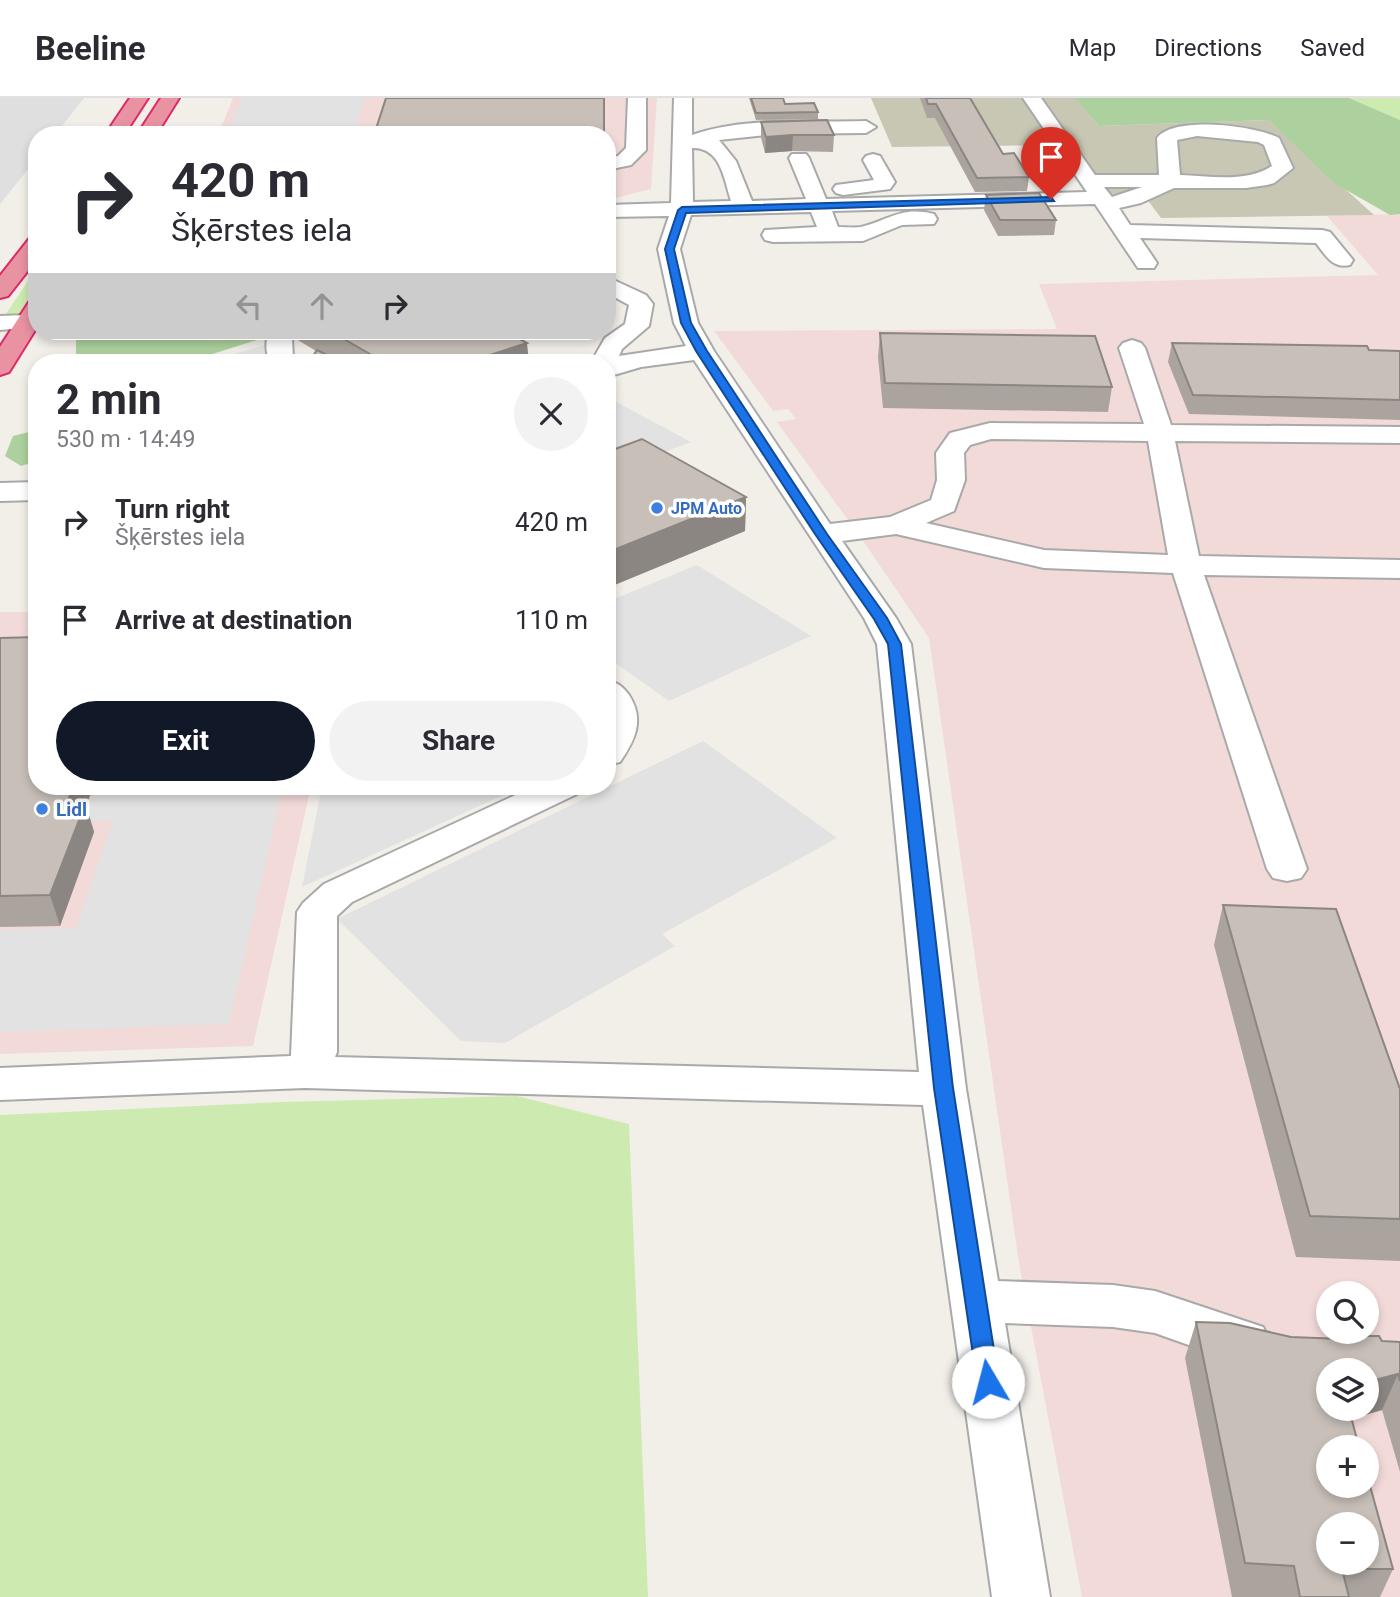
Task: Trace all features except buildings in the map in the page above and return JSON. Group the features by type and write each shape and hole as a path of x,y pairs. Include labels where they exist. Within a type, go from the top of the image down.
{"highway":[{"path":"120,126 139,98"},
{"path":"152,126 170,98"},
{"path":"0,291 28,255"},
{"path":"0,367 28,322"}],"street":[{"path":"616,162 624,161 636,150 637,98"},
{"path":"683,98 685,143 682,210 669,249 686,323 701,351 821,534 880,618 894,644 943,1088 1021,1597"},
{"path":"1032,98 1146,263"},
{"path":"750,111 776,110"},
{"path":"685,143 731,122 866,127"},
{"path":"816,197 1099,194 1134,199 1170,182 1246,182 1267,179 1283,168 1272,142 1262,137 1197,130 1178,132 1167,138 1170,182"},
{"path":"685,143 708,143 720,150 744,206"},
{"path":"799,158 830,233"},
{"path":"616,211 744,206 871,188 885,182 873,160"},
{"path":"773,235 863,234 899,219 964,220"},
{"path":"1124,231 1322,237 1342,261"},
{"path":"606,354 620,337 636,326 641,304 616,289"},
{"path":"0,323 28,316"},
{"path":"1132,348 1160,432 1185,564 1287,870"},
{"path":"616,367 701,351"},
{"path":"821,534 896,525 944,505 951,480 950,453 960,439 990,431 1400,435"},
{"path":"896,525 1044,558 1400,569"},
{"path":"616,703 621,721 620,733 616,739"},
{"path":"305,1072 315,1052 317,912 326,901 545,795"},
{"path":"0,1084 305,1072 943,1088"},
{"path":"976,1301 1113,1306 1155,1312 1235,1340 1291,1350"}],"shaded area":[{"path":"0,98 84,98 62,126 28,126 28,169 0,204"},
{"path":"233,98 657,98 651,189 616,198 616,126 222,126"},
{"path":"242,98 364,98 356,126 230,126"},
{"path":"871,98 1076,98 1099,126 1269,120 1374,215 1161,218 1146,198 1127,194 1092,194 1060,145 892,147"},
{"path":"1400,214 1400,1597 1082,1597 1019,1263 929,638 777,422 796,419 788,409 773,411 714,331 1057,329 1039,284 1378,275 1327,216"},
{"path":"275,342 295,354 234,354"},
{"path":"616,402 691,442 616,471"},
{"path":"697,565 811,636 669,701 616,663 616,598"},
{"path":"0,612 28,612 28,795 309,795 253,1046 0,1054"},
{"path":"703,741 837,838 662,934 675,946 505,1043 461,1041 337,919 592,795 616,795 616,783"},
{"path":"94,795 281,795 229,1024 0,1032 0,930 76,928 113,821 85,821"},
{"path":"320,795 504,795 302,887"}],"green space":[{"path":"1075,98 1349,98 1400,120 1400,214 1390,215 1334,183 1269,120 1099,126"},
{"path":"1349,98 1400,98 1400,120"},
{"path":"28,281 28,300 19,314 5,315"},
{"path":"76,340 257,340 212,354 76,354"},
{"path":"28,432 28,464 21,466 5,456 13,436"},
{"path":"517,1096 629,1124 648,1597 0,1597 0,1115 281,1102"}],"place":[{"name":"JPM Auto","path":"657,508"},
{"name":"Lidl","path":"42,809"}],"route":[{"path":"988,1382 943,1088 894,644 880,618 821,534 701,351 686,323 669,249 682,210 744,206 1051,199"}]}
